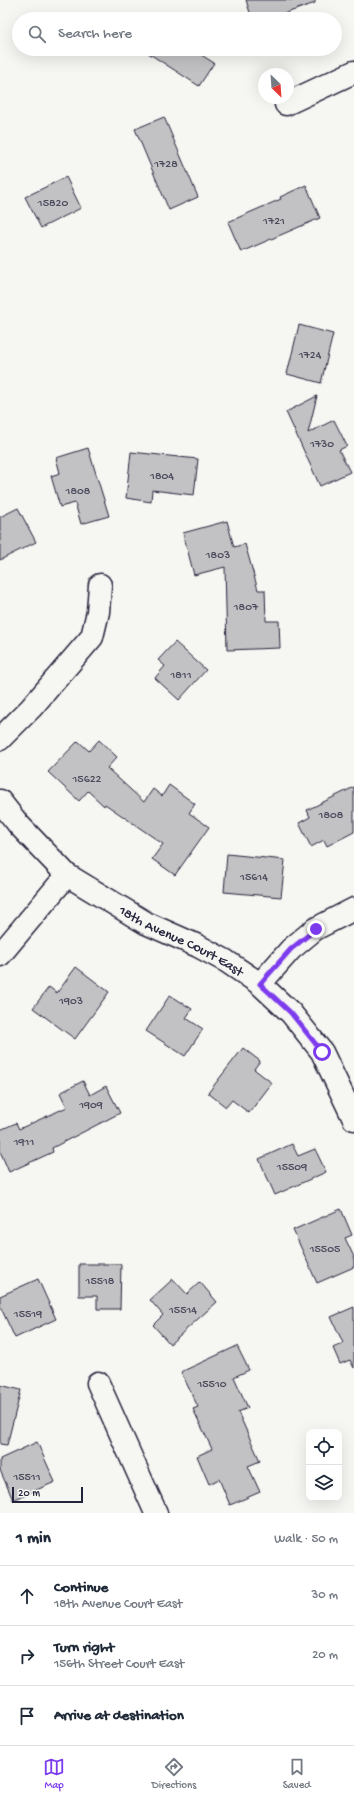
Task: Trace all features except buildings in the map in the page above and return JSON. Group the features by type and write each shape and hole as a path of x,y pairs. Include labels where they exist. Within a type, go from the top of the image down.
{"street":[{"path":"294,100 354,72"},
{"path":"0,740 31,708 92,637 98,612 100,585"},
{"name":"18th Avenue Court East","path":"0,801 19,825 67,875 146,923 198,946 226,961 260,984 291,1013 322,1052 354,1118"},
{"path":"0,955 67,875"},
{"path":"260,984 291,949 316,929 354,909"},
{"path":"98,1383 156,1513"}],"route":[{"path":"316,929 291,949 260,984 291,1013 322,1052"}]}
